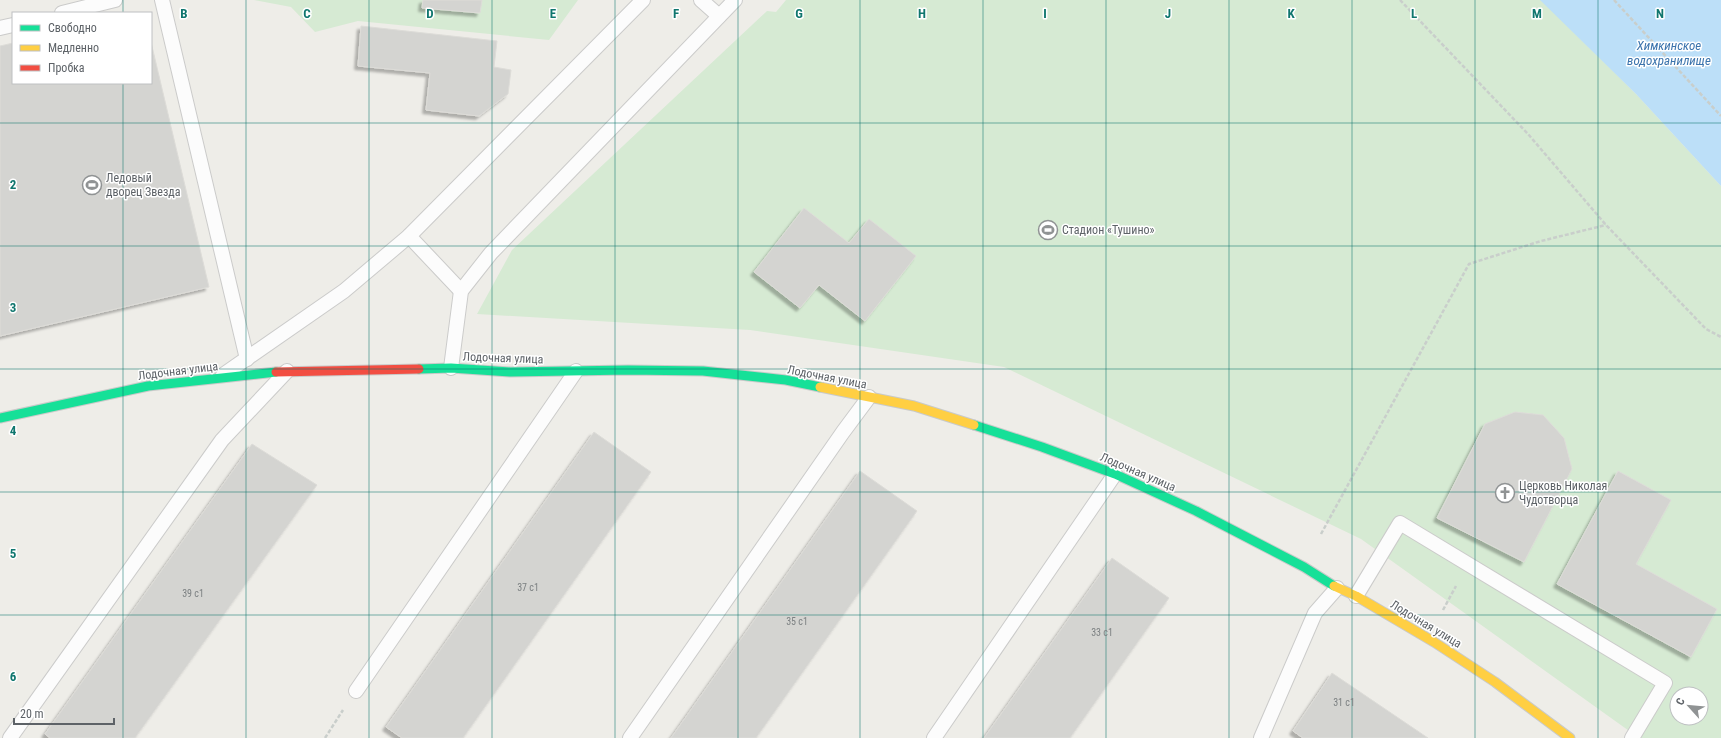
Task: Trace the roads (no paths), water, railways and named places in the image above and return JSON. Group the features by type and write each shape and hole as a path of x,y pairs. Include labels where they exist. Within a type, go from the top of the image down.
{"street":[{"name":"Лодочная улица","path":"0,418 148,386 220,378 287,371 451,368 510,372 628,370 703,371 786,380 914,406 1042,447 1115,474 1196,511 1304,567 1337,588 1356,596 1434,642 1495,682 1570,738"}],"lane":[{"path":"66,12 115,0"},
{"path":"162,0 247,359"},
{"path":"220,378 344,291 409,236 643,0"},
{"path":"701,0 719,16"},
{"path":"451,368 461,291 491,253 735,0"},
{"path":"0,28 12,25"},
{"path":"409,236 461,291"},
{"path":"10,738 222,440 287,371"},
{"path":"356,691 576,371"},
{"path":"630,738 843,432 869,397"},
{"path":"934,738 1115,474"},
{"path":"1356,596 1400,523 1665,683 1632,738"},
{"path":"1261,738 1315,613 1337,588"}],"water":[{"name":"Химкинское водохранилище","path":"1540,0 1721,0 1721,186 1636,94"}],"place":[{"name":"Ледовый дворец Звезда","path":"92,185"},
{"name":"Стадион «Тушино»","path":"1048,230"},
{"name":"Церковь Николая Чудотворца","path":"1505,493"}]}
